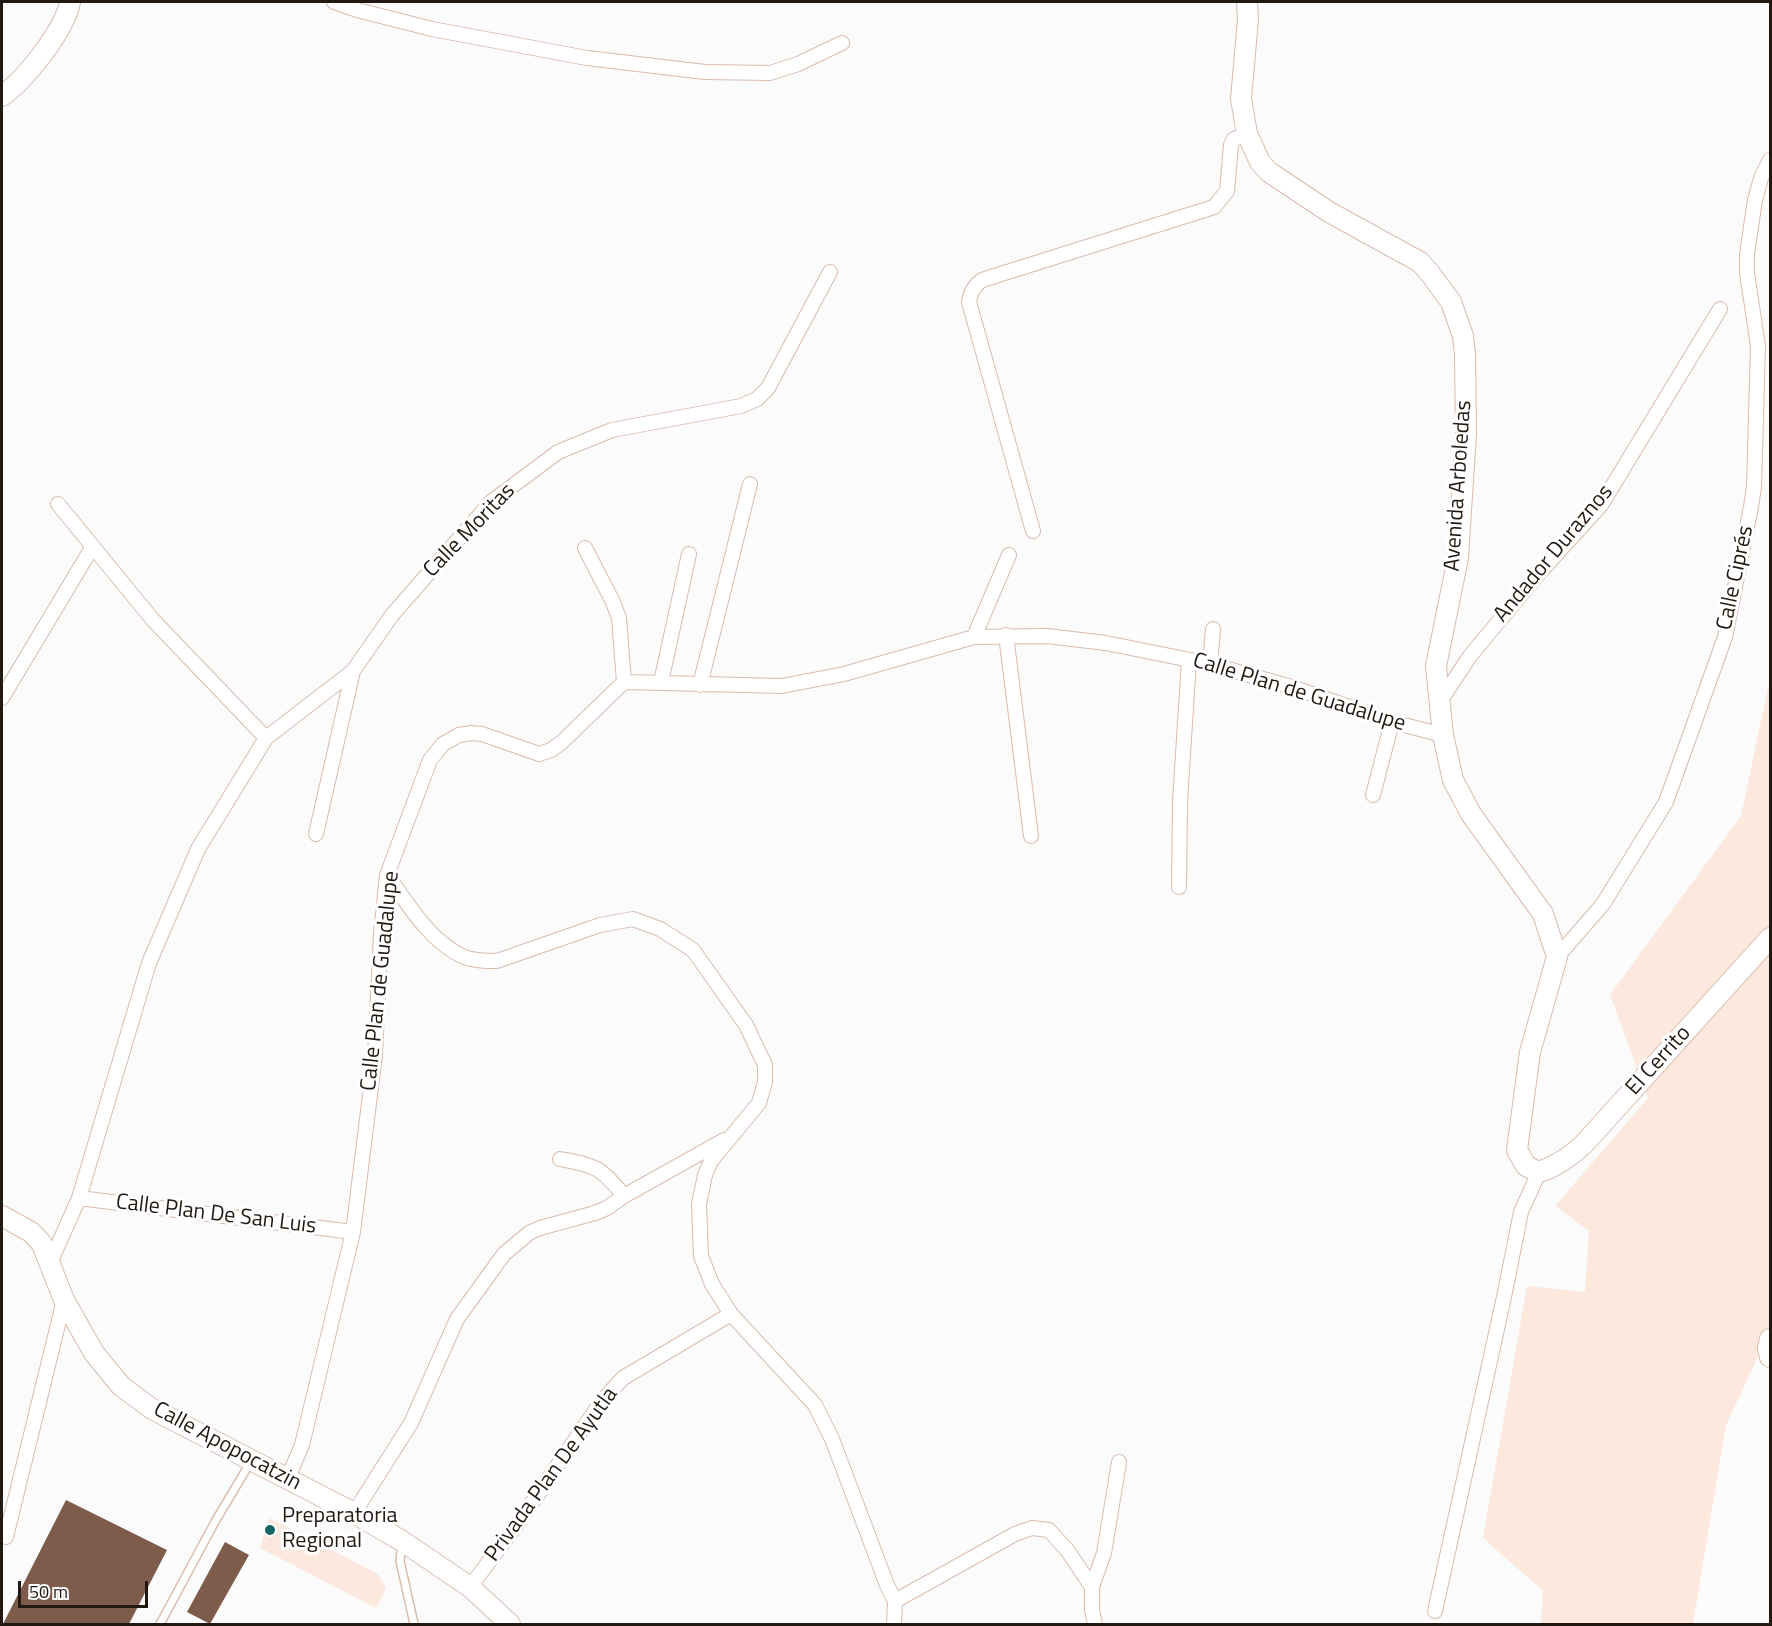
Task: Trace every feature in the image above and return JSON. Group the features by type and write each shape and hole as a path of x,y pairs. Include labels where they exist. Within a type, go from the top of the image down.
{"main road":[{"path":"2,96 13,89 58,33 70,2"},
{"name":"Avenida Arboledas","path":"1247,2 1248,19 1241,99 1247,134 1260,162 1269,172 1329,212 1420,262 1451,302 1463,336 1466,433 1462,513 1458,558 1436,666 1443,735 1453,780 1471,814 1543,914 1557,957"},
{"name":"El Cerrito","path":"1539,1172 1566,1160 1583,1145 1770,938"},
{"path":"1539,1172 1526,1167 1517,1150 1530,1052 1557,957"},
{"name":"Calle Apopocatzin","path":"2,1216 31,1232 42,1244 64,1299 94,1353 121,1386 152,1409 402,1540 470,1587 510,1624"},
{"path":"1770,1339 1768,1348 1770,1357"}],"street":[{"path":"334,2 357,10 432,28 565,54 705,72 770,73 798,64 842,43"},
{"path":"1033,531 969,302 970,293 974,286 982,280 1214,207 1227,191 1231,145 1234,139 1247,134"},
{"name":"Calle Ciprés","path":"1557,957 1602,904 1666,802 1725,637 1754,487 1758,346 1747,273 1755,200 1761,178 1770,160"},
{"name":"Calle Moritas","path":"266,738 353,671 392,615 491,502 558,452 612,430 741,406 757,399 768,388 830,272"},
{"name":"Andador Duraznos","path":"1439,703 1475,650 1540,572 1601,505 1720,309"},
{"path":"700,685 750,484"},
{"path":"50,1263 79,1198 149,963 198,849 266,738 153,620 58,504"},
{"path":"2,698 93,546"},
{"path":"585,548 619,618 624,682"},
{"path":"661,682 689,554"},
{"path":"974,637 1009,555"},
{"path":"1210,664 1213,629"},
{"path":"1005,635 1031,836"},
{"name":"Calle Plan de Guadalupe","path":"287,1480 302,1445 353,1232 375,1055 381,934 387,874 430,760 443,744 459,735 482,734 540,754 562,742 624,682 782,686 844,674 974,637 1005,635 1047,636 1106,643 1210,664 1296,688 1392,722 1443,735"},
{"path":"1179,888 1180,801 1189,660"},
{"path":"315,834 353,671"},
{"path":"1373,795 1392,722"},
{"path":"387,874 416,916 439,940 464,957 481,961 497,961 600,925 633,919 660,929 693,950 746,1025 765,1065 765,1082 759,1103 711,1161 705,1175 699,1204 701,1256 712,1284 731,1314 815,1405 832,1439 895,1601 894,1624"},
{"path":"354,1513 411,1423 458,1319 504,1254 529,1233 596,1213 730,1137"},
{"path":"560,1159 596,1167 609,1177 624,1196"},
{"path":"1435,1611 1521,1212 1539,1172"},
{"name":"Calle Plan De San Luis","path":"79,1198 353,1232"},
{"path":"6,1537 64,1299"},
{"name":"Privada Plan De Ayutla","path":"470,1587 518,1523 602,1401 623,1378 731,1314"},
{"path":"1095,1624 1092,1610 1092,1587 1104,1553 1119,1462"},
{"path":"895,1601 976,1554 1032,1528 1049,1530 1092,1587"}],"lane":[{"path":"160,1624 251,1461"},
{"path":"402,1540 400,1560 414,1624"}],"shaded area":[{"path":"1770,678 1770,1331 1726,1425 1693,1624 1541,1624 1543,1591 1483,1538 1527,1286 1585,1292 1589,1231 1555,1206 1648,1098 1610,995 1741,816"},
{"path":"269,1518 378,1574 386,1588 376,1608 260,1548"}],"building":[{"path":"66,1500 167,1550 129,1624 3,1624"},
{"path":"225,1542 249,1555 210,1624 187,1612"}],"place":[{"name":"Preparatoria Regional","path":"270,1530"}]}
